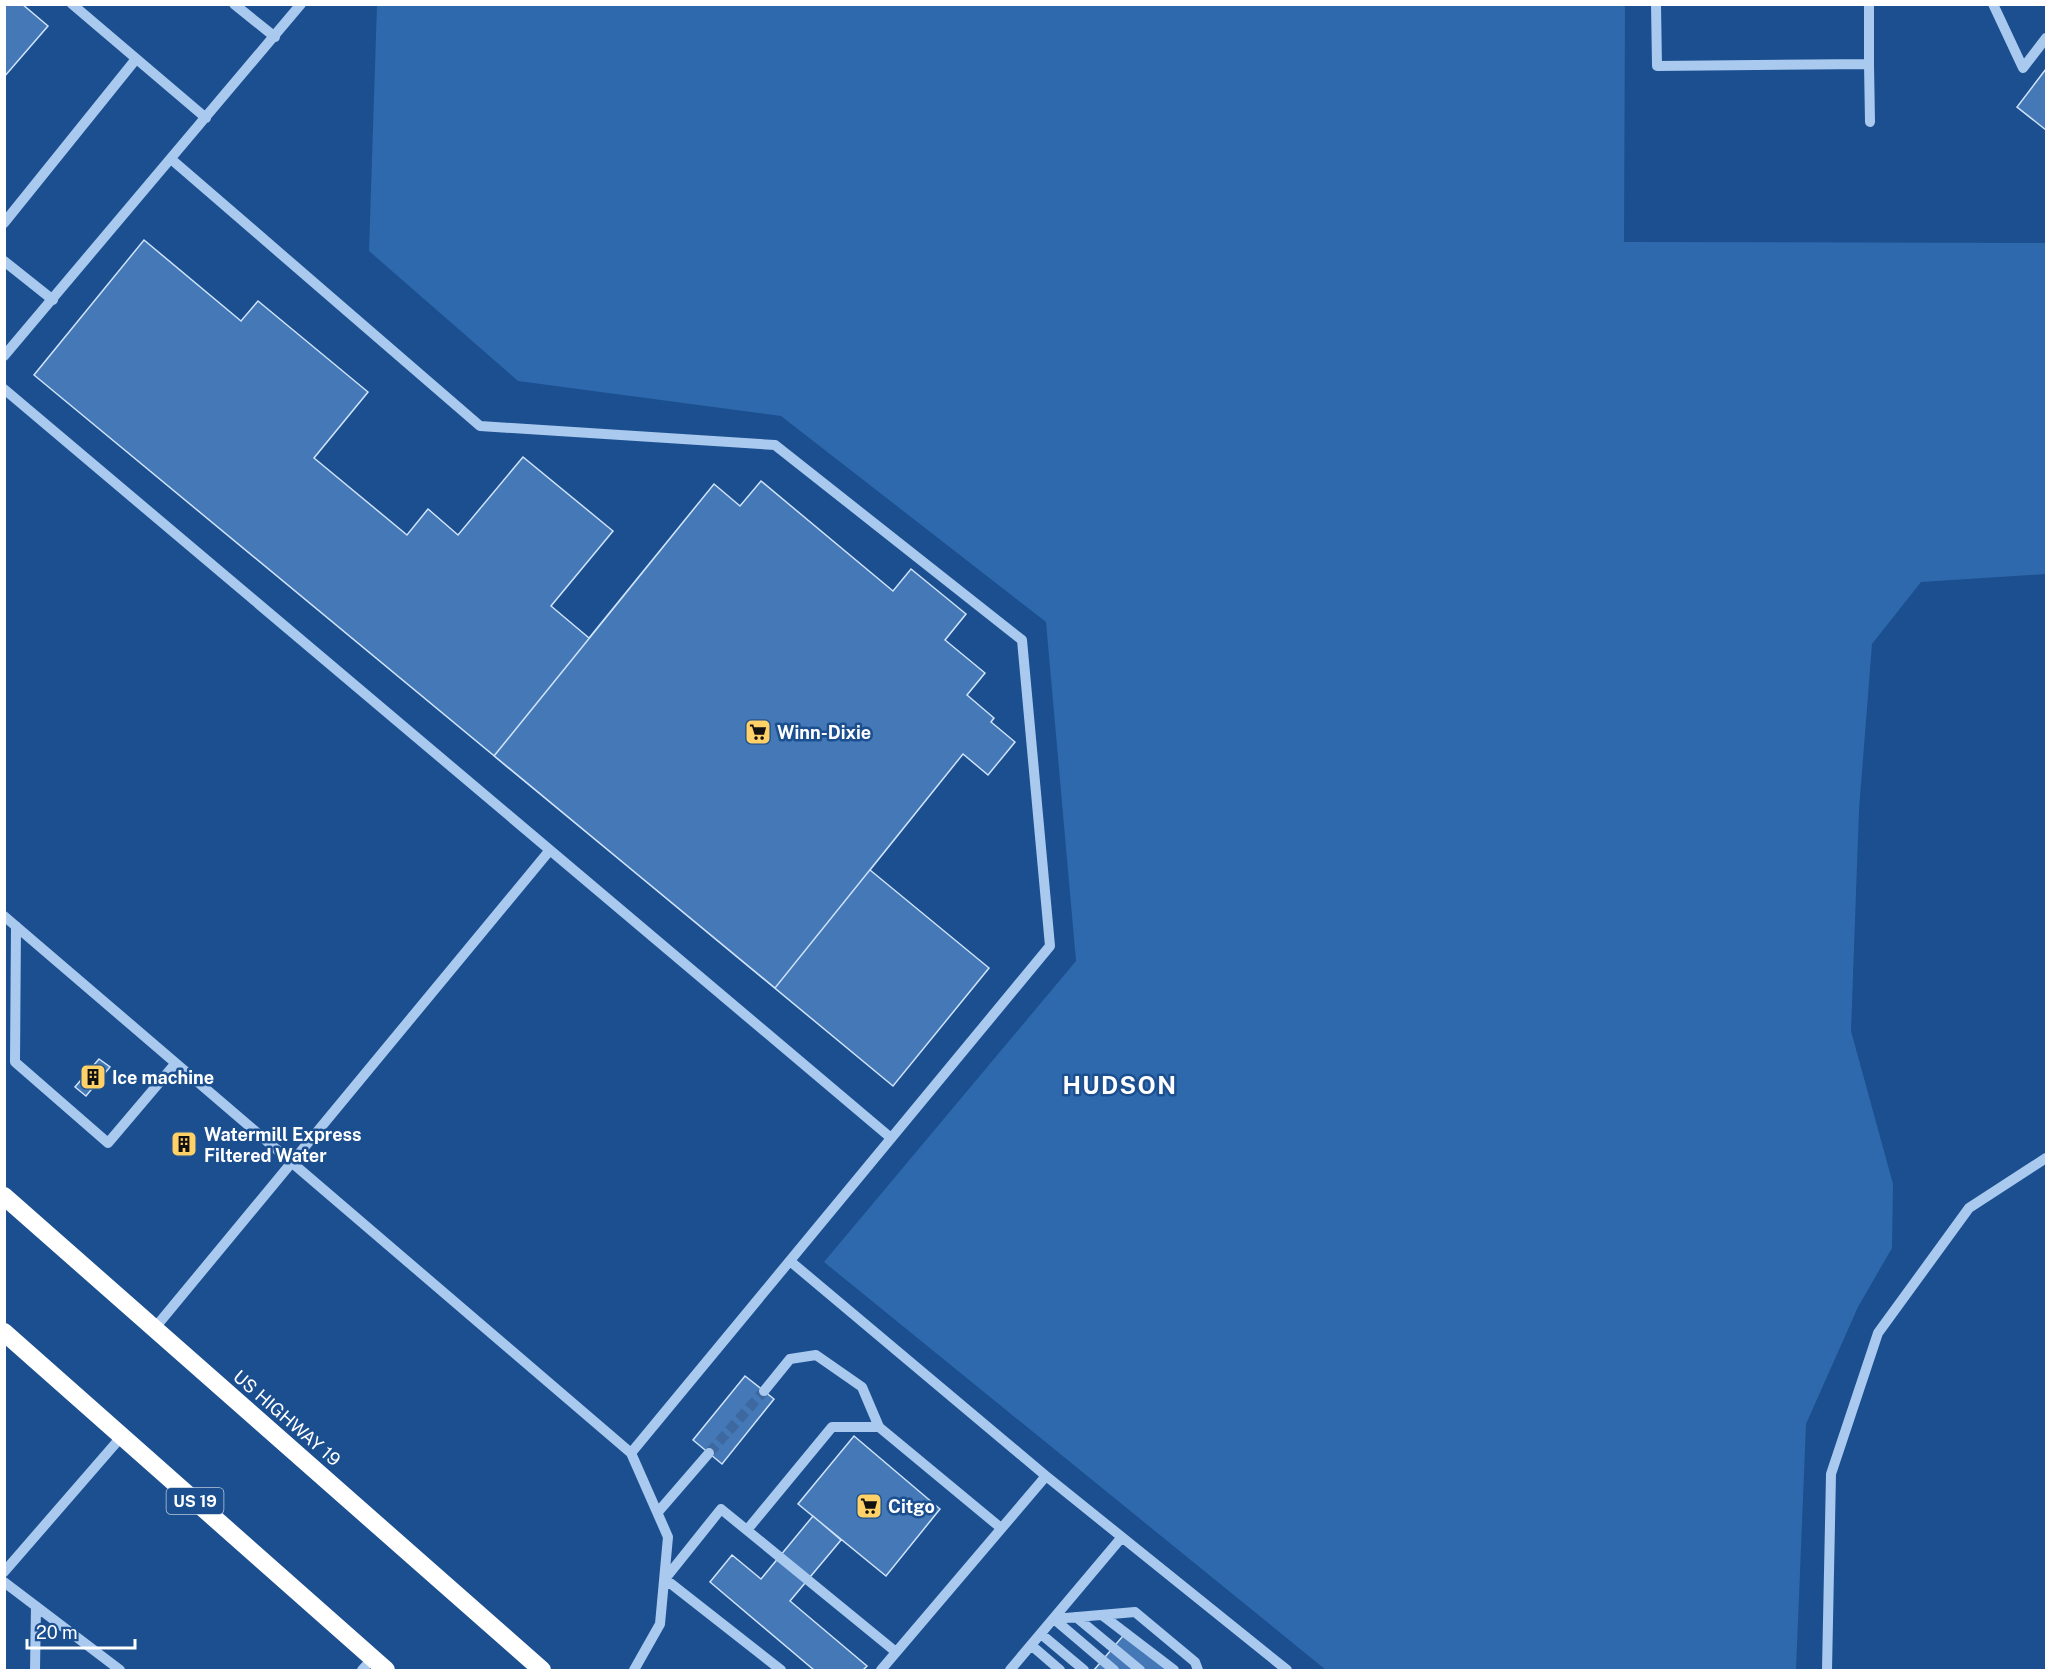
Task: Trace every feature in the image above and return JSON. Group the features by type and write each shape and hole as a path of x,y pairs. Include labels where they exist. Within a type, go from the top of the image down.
{"highway":[{"name":"US HIGHWAY 19","path":"4,1196 542,1671"},
{"name":"US 19","path":"4,1332 122,1436 374,1667"}],"street":[{"path":"72,4 206,118"},
{"path":"234,4 275,38"},
{"path":"4,356 275,38 301,4"},
{"path":"1656,4 1656,66 1869,64"},
{"path":"1869,4 1870,122"},
{"path":"1993,4 2023,68 2046,38"},
{"path":"4,223 136,59"},
{"path":"171,159 480,426 776,445 1022,640 1050,946 631,1452"},
{"path":"4,261 53,300"},
{"path":"4,389 891,1138"},
{"path":"154,1329 550,850"},
{"path":"4,916 631,1452 668,1537 660,1624 634,1671"},
{"path":"16,926 15,1062 108,1143 175,1064"},
{"path":"1827,1671 1831,1474 1878,1333 1969,1208 2046,1158"},
{"path":"790,1261 1046,1476 1287,1671"},
{"path":"764,1390 790,1359 816,1355 862,1387 879,1426 1001,1528"},
{"path":"747,1530 832,1427 879,1426"},
{"path":"4,1572 122,1436"},
{"path":"657,1512 709,1453"},
{"path":"881,1671 1046,1476"},
{"path":"665,1579 721,1509 897,1652"},
{"path":"1010,1671 1122,1537"},
{"path":"665,1579 781,1671"},
{"path":"4,1582 120,1671"},
{"path":"35,1671 36,1606"},
{"path":"1054,1619 1136,1612 1195,1662 1198,1671"},
{"path":"1102,1615 1174,1671"},
{"path":"1076,1617 1140,1671"},
{"path":"1054,1619 1114,1671"},
{"path":"1041,1634 1084,1671"},
{"path":"1031,1645 1060,1671"}],"shaded area":[{"path":"377,5 1622,5 1625,7 1624,242 2046,243 2046,574 1921,582 1872,644 1859,810 1851,1031 1893,1184 1892,1248 1858,1307 1806,1424 1796,1670 1326,1670 824,1262 1076,961 1046,622 781,416 518,381 369,251"}],"building":[{"path":"4,4 22,4 48,26 4,77"},
{"path":"2046,69 2046,130 2017,107"},
{"path":"144,240 241,321 258,301 368,392 314,458 407,535 428,509 458,535 523,457 613,531 551,606 589,638 714,484 740,506 761,481 893,591 911,569 966,614 945,640 985,673 967,695 994,718 991,722 1015,742 988,775 963,754 870,870 989,968 893,1086 34,375"},
{"name":"Winn-Dixie","path":"761,481 893,591 911,569 966,614 945,640 985,673 967,695 994,718 991,722 1015,742 988,775 963,754 775,988 494,756 714,484 740,506"},
{"name":"Ice machine","path":"99,1059 110,1067 86,1096 75,1087"},
{"name":"Watermill Express Filtered Water","path":"184,1137 190,1140 191,1149 184,1153 177,1149 177,1139"},
{"path":"745,1376 774,1399 722,1464 693,1440"},
{"name":"Citgo","path":"854,1436 940,1509 886,1576 798,1504"},
{"name":"Citgo","path":"813,1516 841,1540 790,1601 867,1666 863,1670 814,1670 710,1582 732,1555 761,1579"},
{"path":"1128,1630 1169,1670 1094,1670"}],"tunnel":[{"path":"709,1453 764,1391"}],"place":[{"name":"Winn-Dixie","path":"758,732"},
{"name":"Ice machine","path":"93,1077"},
{"name":"Watermill Express Filtered Water","path":"184,1144"},
{"name":"Citgo","path":"869,1506"}],"district":[{"name":"HUDSON","path":"1120,1085"}]}
